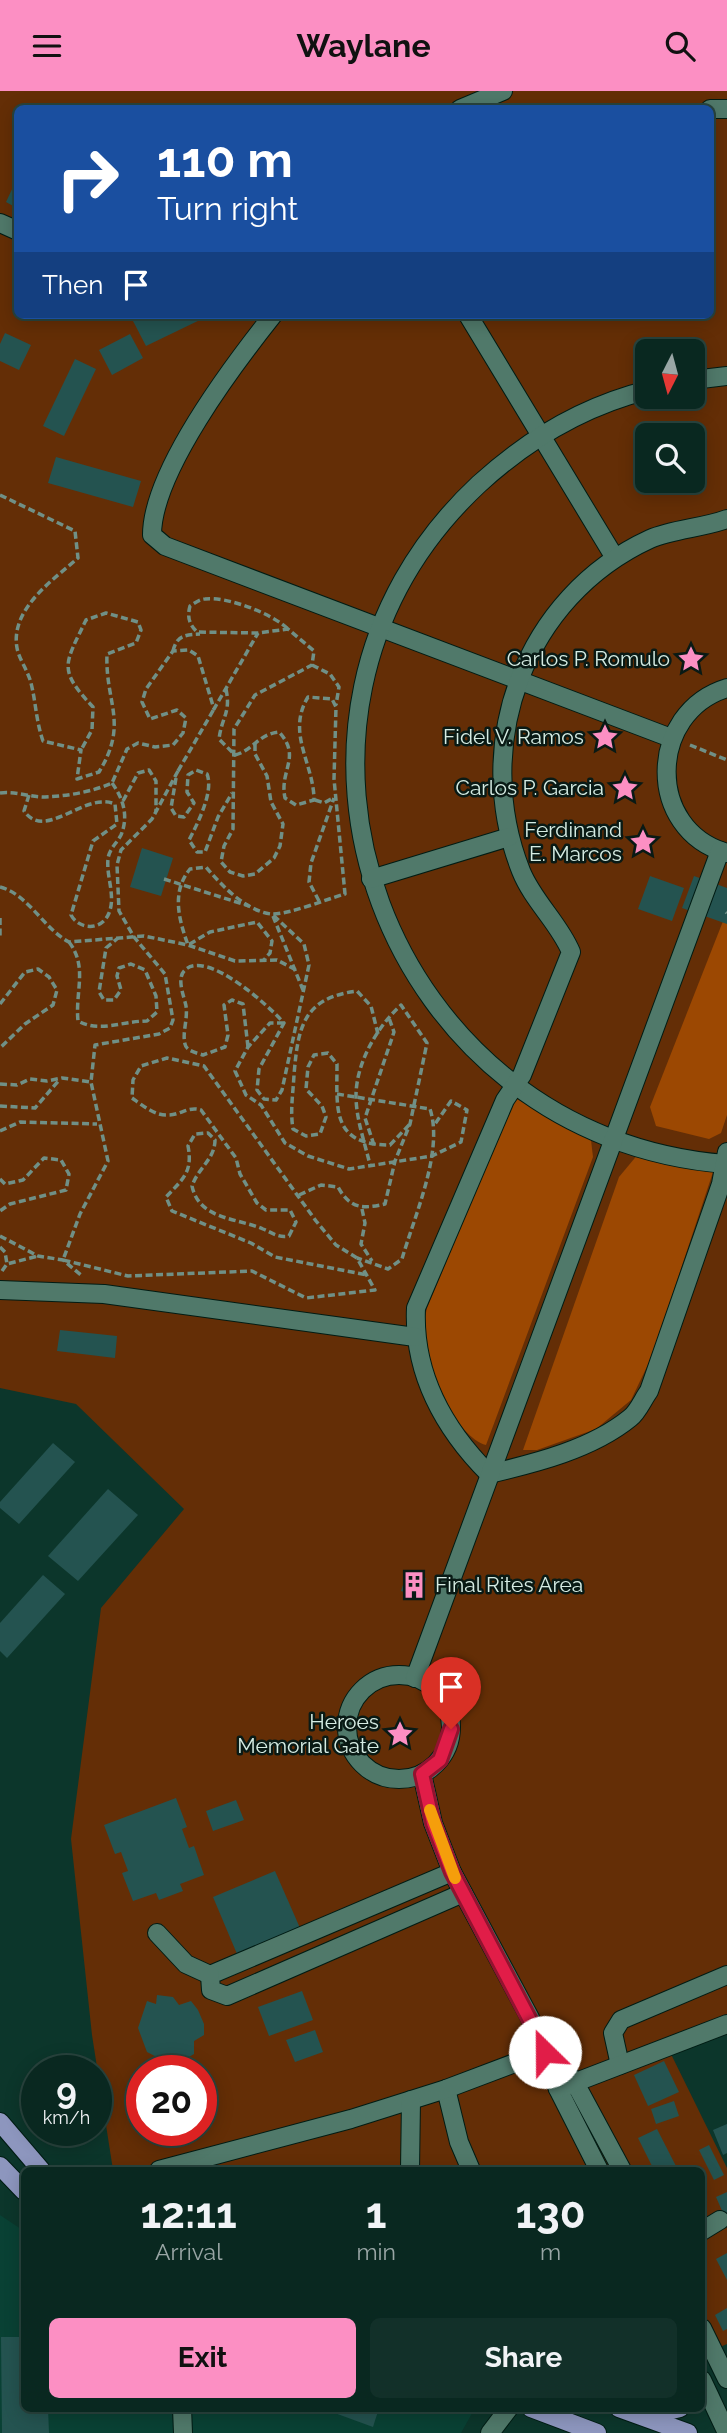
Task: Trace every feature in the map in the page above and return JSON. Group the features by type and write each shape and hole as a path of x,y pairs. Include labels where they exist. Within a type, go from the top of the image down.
{"main road":[{"path":"0,2122 38,2167"},
{"path":"0,2167 21,2188"},
{"path":"542,2412 597,2433"},
{"path":"630,2412 688,2433"},
{"path":"641,2416 671,2412"}],"street":[{"path":"470,105 503,91"},
{"path":"270,319 207,403 168,478 152,518 152,535 165,546 671,738"},
{"path":"470,319 615,558"},
{"path":"705,379 727,376"},
{"path":"489,1474 570,1450 606,1434 633,1416 649,1391 721,1184 726,1160 668,1156 613,1140 562,1116 514,1086 467,1043 441,1014 412,972 388,927 371,879 360,829 356,778 358,727 366,677 381,629 403,583 430,539 500,464 542,435 586,411 635,394"},
{"path":"489,1474 462,1447 439,1409 422,1370 415,1336 416,1308 505,1100 522,1075 571,952 522,874 509,837 501,755 507,716 517,680 536,641 559,608 584,582 615,558 652,538 727,519"},
{"path":"415,1678 613,1140 724,852 692,833 672,805 665,772 671,738 690,709 703,699 727,688"},
{"path":"371,879 509,837"},
{"path":"0,1290 104,1294 415,1336"},
{"path":"392,1676 415,1678 442,1698 451,1729 440,1760 422,1774 399,1779 387,1778 366,1767 352,1748 347,1725 354,1702 370,1685 392,1676"},
{"path":"422,1774 433,1823 452,1872 545,2048 558,2089 597,2167"},
{"path":"157,1933 186,1964 210,1975 452,1872"},
{"path":"210,1975 211,1990 227,1996 463,1893"},
{"path":"620,2065 613,2033 615,2025 621,2020 727,1975"},
{"path":"558,2089 727,2024"},
{"path":"545,2048 574,2081 620,2167"},
{"path":"170,2167 411,2100 545,2048"},
{"path":"446,2088 458,2142 470,2167"},
{"path":"410,2167 411,2100"},
{"path":"705,2229 720,2220"},
{"path":"705,2334 726,2373"},
{"path":"705,2387 726,2433"},
{"path":"182,2412 183,2433"},
{"path":"490,2433 506,2412"}],"path":[{"path":"0,495 75,531 78,558 25,610 17,629 17,649 27,670 33,692 34,717 43,741 81,750"},
{"path":"206,634 190,625 190,606 203,598 219,600 277,618 314,651 312,665"},
{"path":"106,613 138,622 141,630 136,643 107,654 106,674 116,725 109,756 99,772 77,779 81,750 92,730 93,707 71,683 67,671 70,653 86,620 106,613"},
{"path":"0,793 73,794 112,783 127,750 138,743 155,747 173,745 183,733 186,718 177,711 150,719 142,702 146,689 182,635 258,633 288,629"},
{"path":"63,1260 80,1214 108,1161 91,1082 95,1045 159,1034 170,1028 173,1020 165,974 134,937 119,911 117,865 121,851 156,811 258,633"},
{"path":"173,651 189,649 198,656 214,709"},
{"path":"272,914 345,894 332,754 339,687 330,674 312,665"},
{"path":"255,744 255,754 267,776 271,802 283,824 280,846 274,858 255,874 243,876 230,871 221,862 224,846 233,829 234,729 255,695 312,665"},
{"path":"226,688 230,708 221,725 219,739 235,755"},
{"path":"314,800 314,778 306,763 298,731 299,711 308,697 332,699 336,707"},
{"path":"235,755 255,744 266,733 279,732 292,752 282,784 285,798 296,805 314,800 324,803 335,796"},
{"path":"671,738 727,760"},
{"path":"29,795 24,811 30,820 43,824 93,803 106,800 115,804 117,824 93,841 87,869 73,905 71,915 75,923 87,927 100,925 109,915 111,902 108,855 122,834 123,801 138,773 149,769 156,781 156,811"},
{"path":"178,771 171,798 171,808 176,815 184,817 194,803 187,792 188,775 196,770 207,774 210,782 199,821 189,840 197,852 205,852 218,817 233,791"},
{"path":"112,783 123,801"},
{"path":"319,901 309,882 310,863 335,796"},
{"path":"188,945 178,918 182,884 190,869 206,867 219,883 253,908"},
{"path":"164,879 272,914 304,944 309,965 295,1018 282,1090 276,1100 264,1099 257,1090 259,1069 284,1023"},
{"path":"0,887 9,889 59,937 69,942 79,955 80,984 76,999 78,1021 90,1027 103,1028 119,1022 147,1021 157,1012 156,996 145,970 131,964 119,968 117,976 121,990 114,1000 104,1000 99,992 106,948 118,938"},
{"path":"272,914 304,992"},
{"path":"0,918 0,939"},
{"path":"188,945 210,932 257,922 272,941 270,953 263,961"},
{"path":"69,942 134,937 188,945 235,961 277,960 296,970"},
{"path":"248,1047 243,1005 232,1000 224,1005 228,1035 225,1047 203,1055 188,1049 185,1044 188,1022 180,979 183,971 191,966 224,972 269,1006 284,1023"},
{"path":"0,1004 25,972 38,969 49,977 57,990 53,1005 25,1024 0,1048"},
{"path":"378,1034 371,1006 357,991 318,1002 306,1017 296,1048 290,1112 293,1129 306,1136 320,1134 326,1117 322,1106 306,1089 308,1067 314,1055 328,1053 337,1065 337,1114 349,1134 365,1143 390,1145 410,1124"},
{"path":"299,1195 321,1185 338,1188 345,1201 362,1209 385,1204 396,1161 410,1124 427,1043 401,1005 388,1017 360,1065 356,1095 370,1165"},
{"path":"374,1145 365,1118 394,1032 388,1017"},
{"path":"284,1023 270,1023 248,1047 235,1071 246,1095 261,1105 285,1143 308,1156 349,1169 432,1156 461,1142 467,1110 452,1101 435,1124"},
{"path":"337,1094 430,1109 435,1124 432,1156 402,1259 388,1269 372,1261 357,1258 336,1245 204,1066 167,1058 141,1066 133,1080 132,1098 150,1111 168,1115 192,1108 201,1110 236,1158 240,1174 257,1203 266,1209 290,1210 296,1222 289,1236 279,1237 262,1228 229,1221 202,1205 192,1186 196,1174 215,1152 215,1140 208,1133 195,1134 188,1146 191,1163 185,1177 166,1197 172,1211 251,1243 275,1257 368,1275"},
{"path":"0,1084 17,1085 30,1079 47,1081 62,1078 91,1082"},
{"path":"0,1106 35,1108 62,1078"},
{"path":"0,1131 20,1122 98,1124"},
{"path":"0,1179 5,1184 23,1180 44,1158 61,1160 69,1174 66,1190 10,1204 0,1211"},
{"path":"362,1209 365,1223 361,1244 372,1261"},
{"path":"0,1235 38,1256 128,1276 252,1271 306,1298 375,1290 357,1258"},
{"path":"0,1247 5,1251 7,1264"},
{"path":"0,1272 7,1264 38,1256"},
{"path":"63,1260 104,1294"}],"shaded area":[{"path":"0,91 727,91 727,2028 669,2050 727,2168 727,2344 705,2354 705,2167 113,2167 109,2146 112,2146 112,2055 95,2055 71,1839 101,1608 184,1509 76,1404 0,1388"},
{"path":"727,911 727,1115 721,1133 709,1139 656,1126 650,1107"},
{"path":"515,1098 591,1140 593,1157 486,1445 464,1430 444,1401 424,1353 422,1333 427,1308"},
{"path":"639,1153 713,1172 652,1356 631,1400 596,1429 537,1450 523,1450 619,1177"},
{"path":"0,2215 21,2229 21,2412 473,2412 461,2433 0,2433"}],"building":[{"path":"14,185 14,206 6,202"},
{"path":"137,319 202,319 146,346 133,321"},
{"path":"5,333 31,345 19,370 0,361 0,344"},
{"path":"130,334 143,358 112,375 99,350"},
{"path":"75,359 96,369 64,436 43,426"},
{"path":"56,457 141,481 133,507 48,483"},
{"path":"142,848 173,858 161,896 130,887"},
{"path":"650,876 684,888 672,921 638,909"},
{"path":"694,876 727,888 727,924 682,908"},
{"path":"60,1330 117,1336 115,1358 57,1351"},
{"path":"53,1443 75,1462 19,1524 0,1508 0,1502"},
{"path":"108,1489 138,1515 78,1581 48,1556"},
{"name":"Final Rites Area","path":"407,1573 426,1578 421,1597 401,1591"},
{"path":"43,1575 65,1594 7,1658 0,1651 0,1623"},
{"path":"176,1798 187,1827 182,1829 189,1848 194,1846 204,1875 180,1884 183,1891 159,1900 156,1893 133,1901 122,1873 128,1871 121,1852 115,1854 104,1825"},
{"path":"236,1800 244,1820 213,1831 206,1811"},
{"path":"275,1871 300,1928 237,1954 213,1897"},
{"path":"302,1991 313,2020 269,2036 258,2007"},
{"path":"157,1995 173,1997 179,2005 191,2001 198,2010 204,2024 204,2035 194,2041 194,2054 153,2055 147,2052 138,2028 147,2001 156,2004"},
{"path":"315,2030 323,2052 295,2062 286,2040"},
{"path":"664,2061 679,2092 648,2106 634,2075"},
{"path":"674,2101 679,2116 656,2124 651,2109"},
{"path":"727,2124 727,2153 723,2155 713,2130"},
{"path":"657,2129 676,2167 652,2167 638,2138"},
{"path":"709,2145 724,2175 714,2180 699,2150"},
{"path":"727,2192 727,2222 716,2197"},
{"path":"727,2253 727,2280 716,2259"},
{"path":"727,2308 727,2329 723,2331 715,2315"},
{"path":"21,2317 21,2412 48,2412 49,2433 2,2433 1,2337 19,2337"},
{"path":"332,2412 378,2412 373,2427"}],"slow traffic":[{"path":"430,1810 455,1878"}],"place":[{"name":"Carlos P. Romulo","path":"691,659"},
{"name":"Fidel V. Ramos","path":"605,737"},
{"name":"Carlos P. Garcia","path":"625,788"},
{"name":"Ferdinand E. Marcos","path":"643,842"},
{"name":"Final Rites Area","path":"414,1585"},
{"name":"Heroes Memorial Gate","path":"400,1734"}],"route":[{"path":"451,1729 446,1751 432,1768 422,1774 433,1823 452,1872 542,2043 549,2050 545,2052"}]}
